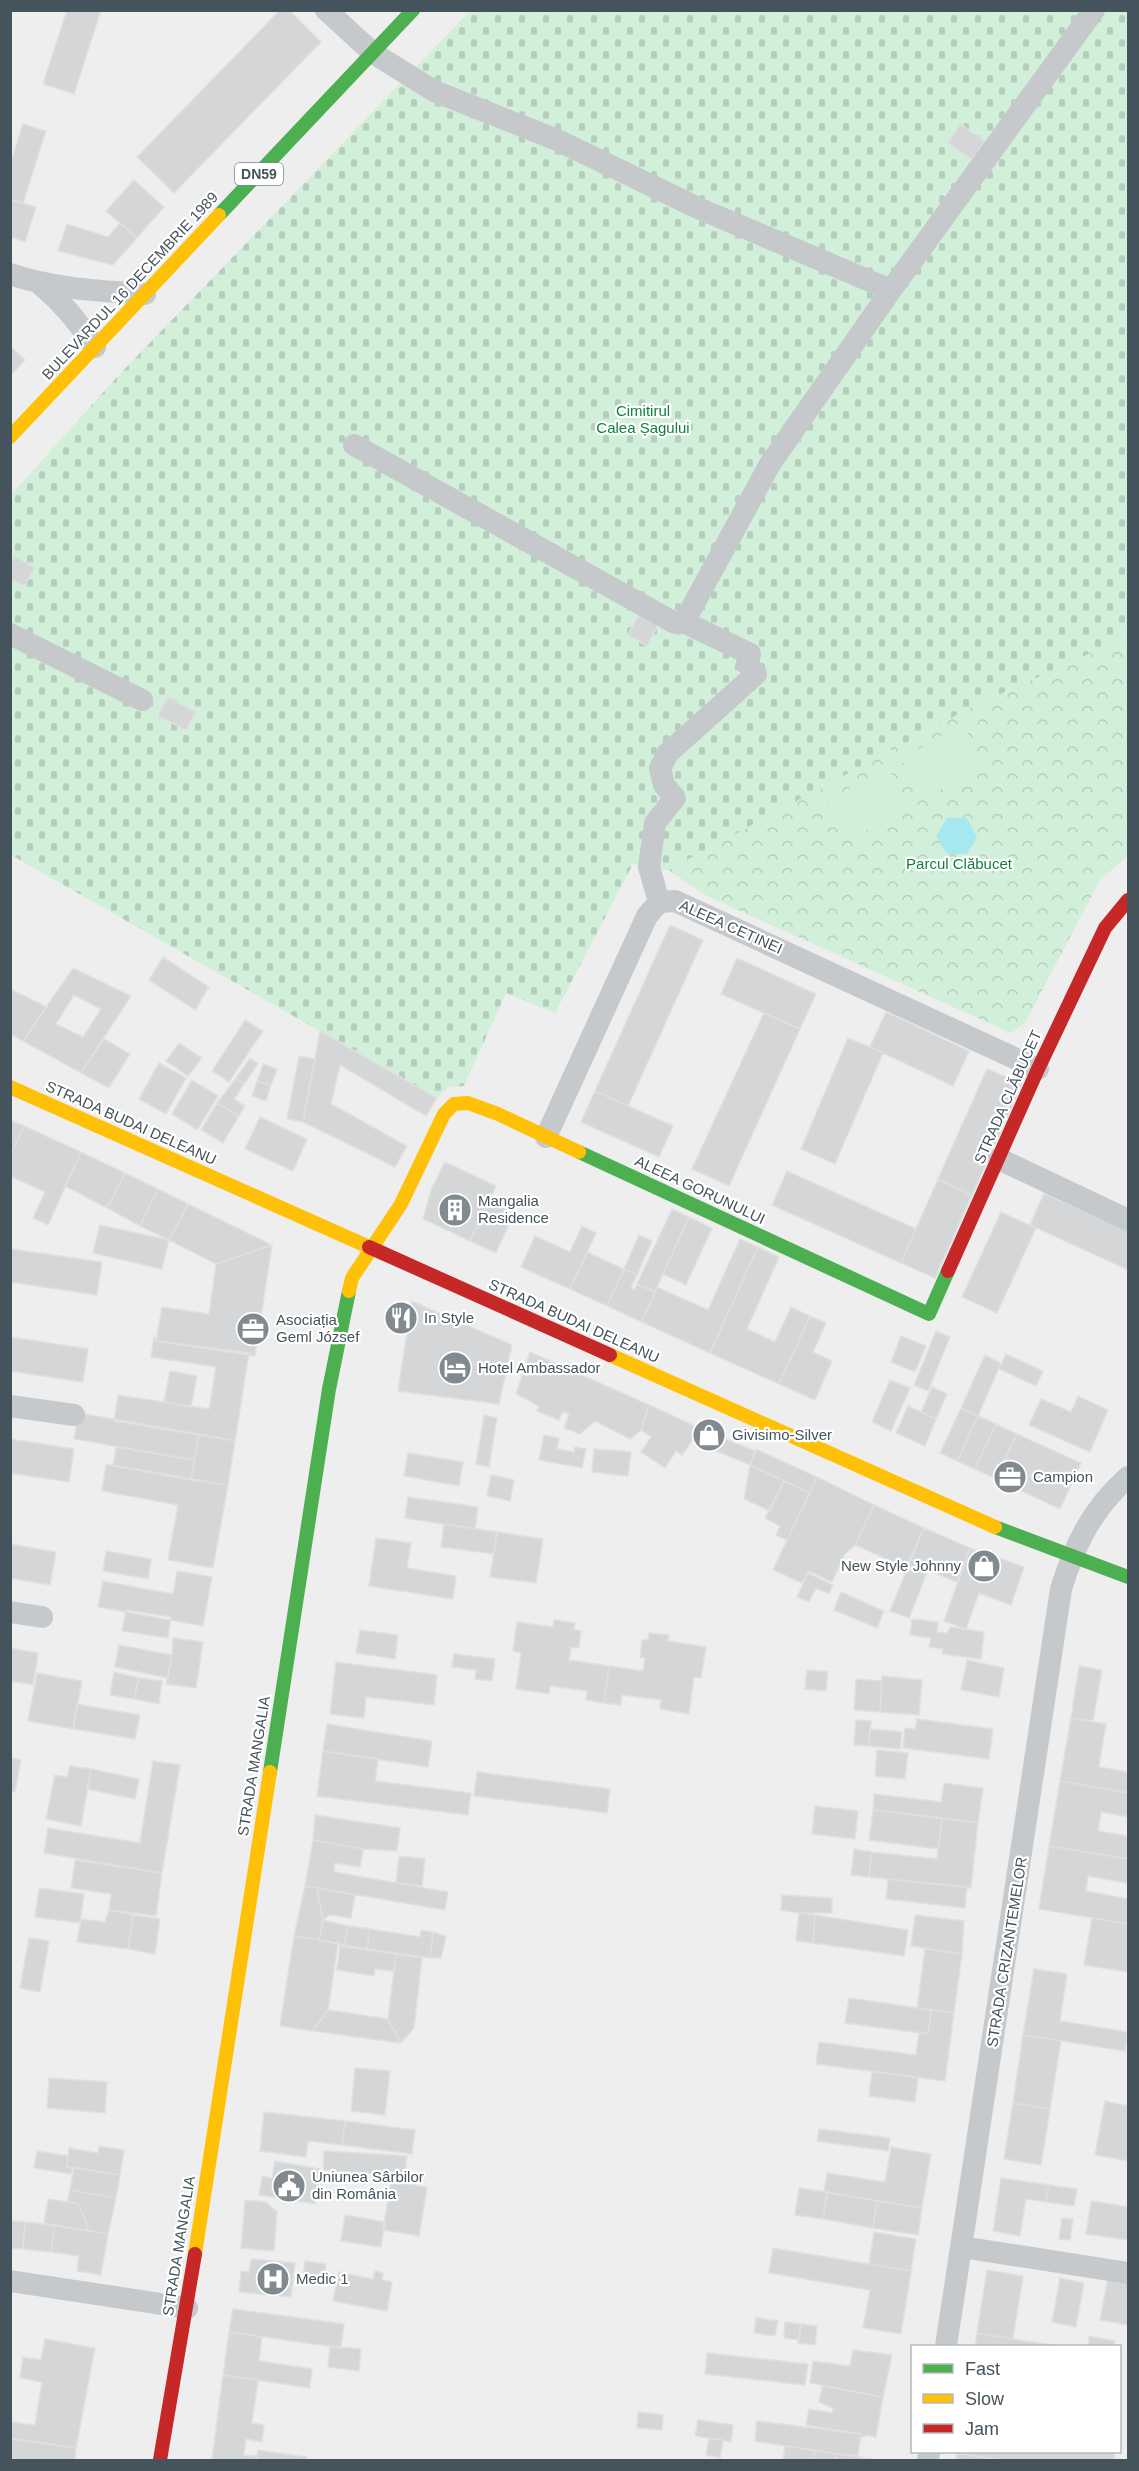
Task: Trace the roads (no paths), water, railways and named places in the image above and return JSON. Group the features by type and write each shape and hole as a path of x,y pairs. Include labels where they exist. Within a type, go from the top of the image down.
{"street":[{"path":"326,10 373,53 434,91 557,140 698,208 891,290"},
{"name":"DN59","path":"373,53 413,10"},
{"path":"684,622 771,464 891,290 1094,10"},
{"name":"BULEVARDUL 16 DECEMBRIE 1989","path":"10,437 373,53"},
{"path":"10,274 39,284 93,291 145,294"},
{"path":"39,284 60,300 95,347"},
{"path":"354,445 675,623 684,622 750,654 747,664 756,674 668,753 660,768 664,785 675,798 655,823 649,867 659,902"},
{"path":"10,634 142,700"},
{"name":"STRADA CLĂBUCET","path":"929,1314 1038,1069 1105,928 1128,900"},
{"name":"ALEEA CETINEI","path":"546,1137 647,916 659,902 675,901 1038,1069"},
{"name":"STRADA BUDAI DELEANU","path":"10,1087 1012,1535 1128,1577"},
{"name":"ALEEA GORUNULUI","path":"454,1104 468,1103 546,1137 929,1314"},
{"name":"STRADA MANGALIA","path":"160,2460 187,2308 329,1389 349,1289 352,1278 400,1204 444,1114 454,1104"},
{"path":"999,1159 1128,1220"},
{"path":"10,1406 74,1415"},
{"name":"STRADA CRIZANTEMELOR","path":"946,2345 1061,1589 1071,1557 1098,1508 1128,1477"},
{"path":"10,1612 42,1617"},
{"path":"962,2247 1128,2273"},
{"path":"10,2281 187,2308"}],"water":[{"path":"947,818 967,818 977,837 967,854 947,854 936,836"}],"place":[{"name":"Mangalia Residence","path":"455,1210"},
{"name":"In Style","path":"401,1318"},
{"name":"Asociația Geml József","path":"253,1329"},
{"name":"Hotel Ambassador","path":"455,1368"},
{"name":"Givisimo-Silver","path":"709,1435"},
{"name":"Campion","path":"1010,1477"},
{"name":"New Style Johnny","path":"984,1566"},
{"name":"Uniunea Sârbilor din România","path":"289,2186"},
{"name":"Medic 1","path":"273,2279"}],"park label":[{"name":"Cimitirul Calea Șagului","path":"643,420"},
{"name":"Parcul Clăbucet","path":"959,864"}]}
